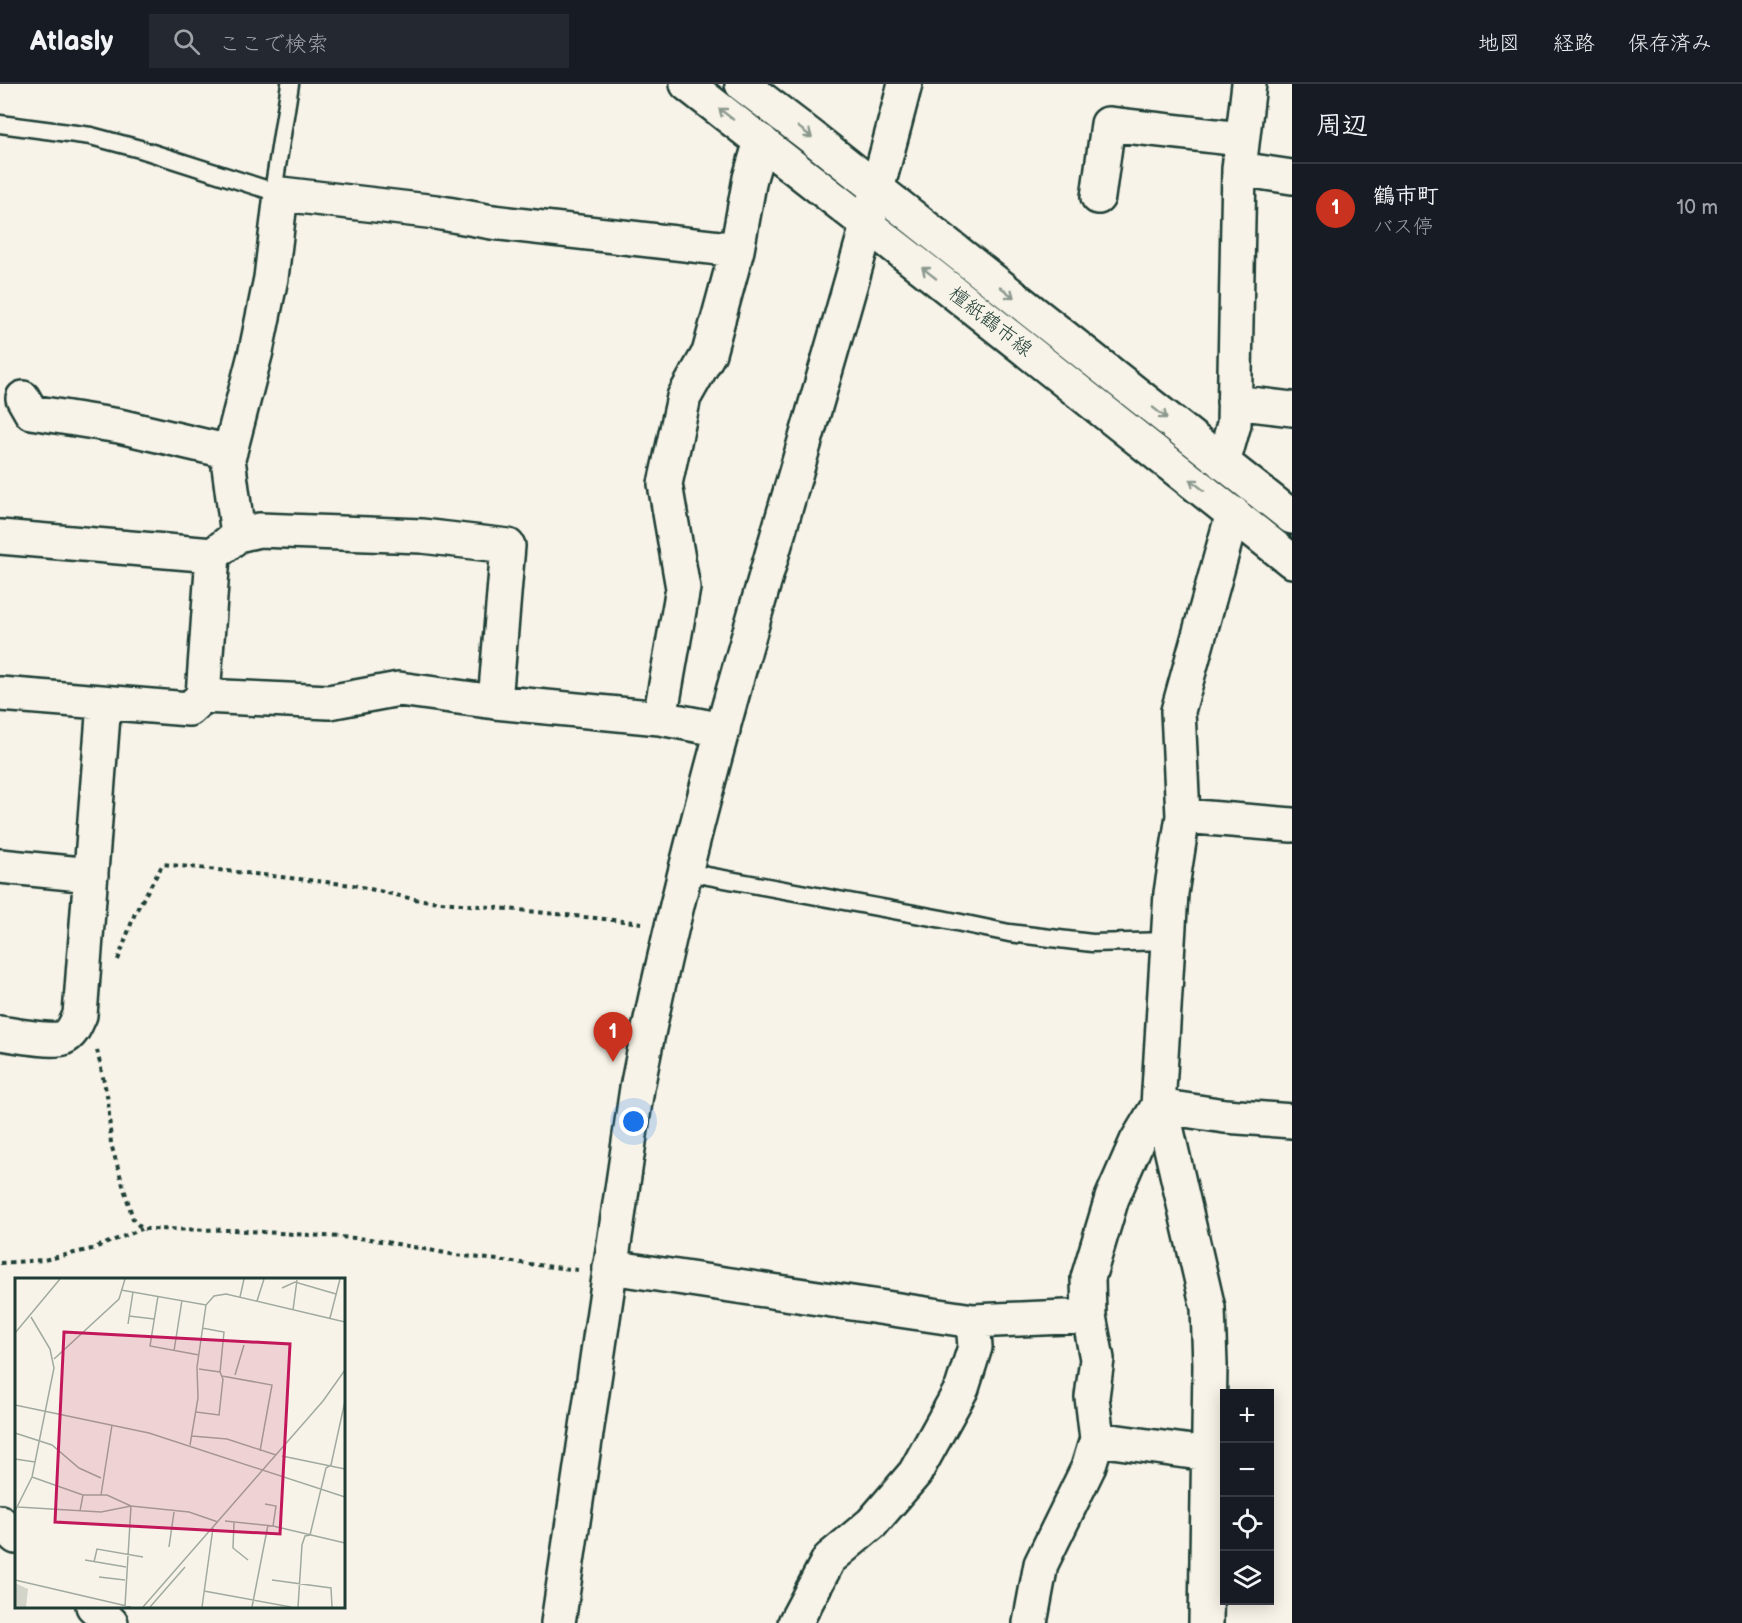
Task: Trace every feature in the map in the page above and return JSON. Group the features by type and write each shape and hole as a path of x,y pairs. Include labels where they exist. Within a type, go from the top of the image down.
{"street":[{"name":"檀紙鶴市線","path":"687,84 1233,513 1285,551"},
{"path":"558,1623 637,1088 652,1013 723,730 868,225 905,84"},
{"path":"1223,463 1234,424 1240,154 1250,84"},
{"name":"檀紙鶴市線","path":"756,89 878,189 1292,517"},
{"path":"1098,197 1108,124 1240,154 1292,177"},
{"path":"660,718 683,588 665,484 684,397 709,352 737,250 750,178 760,141"},
{"path":"0,694 189,710 203,696 225,545 228,459 256,351 266,299 277,193 436,212 492,222 737,250"},
{"path":"24,398 31,412 119,426 230,452"},
{"path":"1234,402 1292,409"},
{"path":"1030,1623 1041,1564 1088,1468 1097,1439 1092,1397 1097,1359 1089,1316 1088,1278 1112,1198 1137,1141 1158,1106 1172,893 1183,816 1178,711 1233,513"},
{"path":"0,537 225,545 259,530 422,536 508,546 495,702"},
{"path":"203,696 329,702 399,689 495,702 660,718 723,730"},
{"path":"0,1033 63,1038 74,1029 80,1015 104,703"},
{"path":"1183,816 1292,825"},
{"path":"0,866 91,875"},
{"path":"1158,1106 1225,1116 1292,1121"},
{"path":"1158,1106 1166,1122 1208,1308 1210,1365 1206,1623"},
{"path":"609,1270 973,1321 1089,1316"},
{"path":"795,1623 829,1559 872,1523 915,1473 962,1388 975,1347 973,1321"},
{"path":"1097,1439 1207,1454"},
{"path":"0,1522 15,1536"},
{"path":"95,1608 111,1623"}],"lane":[{"path":"0,124 91,136 140,149 277,193 290,84"},
{"path":"686,872 1009,933 1092,944 1169,941"}],"path":[{"path":"115,968 135,913 163,864 353,885 413,899 672,926"},
{"path":"95,1044 108,1100 111,1144 133,1219 142,1229"},
{"path":"0,1263 44,1260 92,1249 142,1229 233,1230 370,1239 456,1255 609,1270"}],"place":[{"name":"鶴市町","path":"613,1062"}]}
